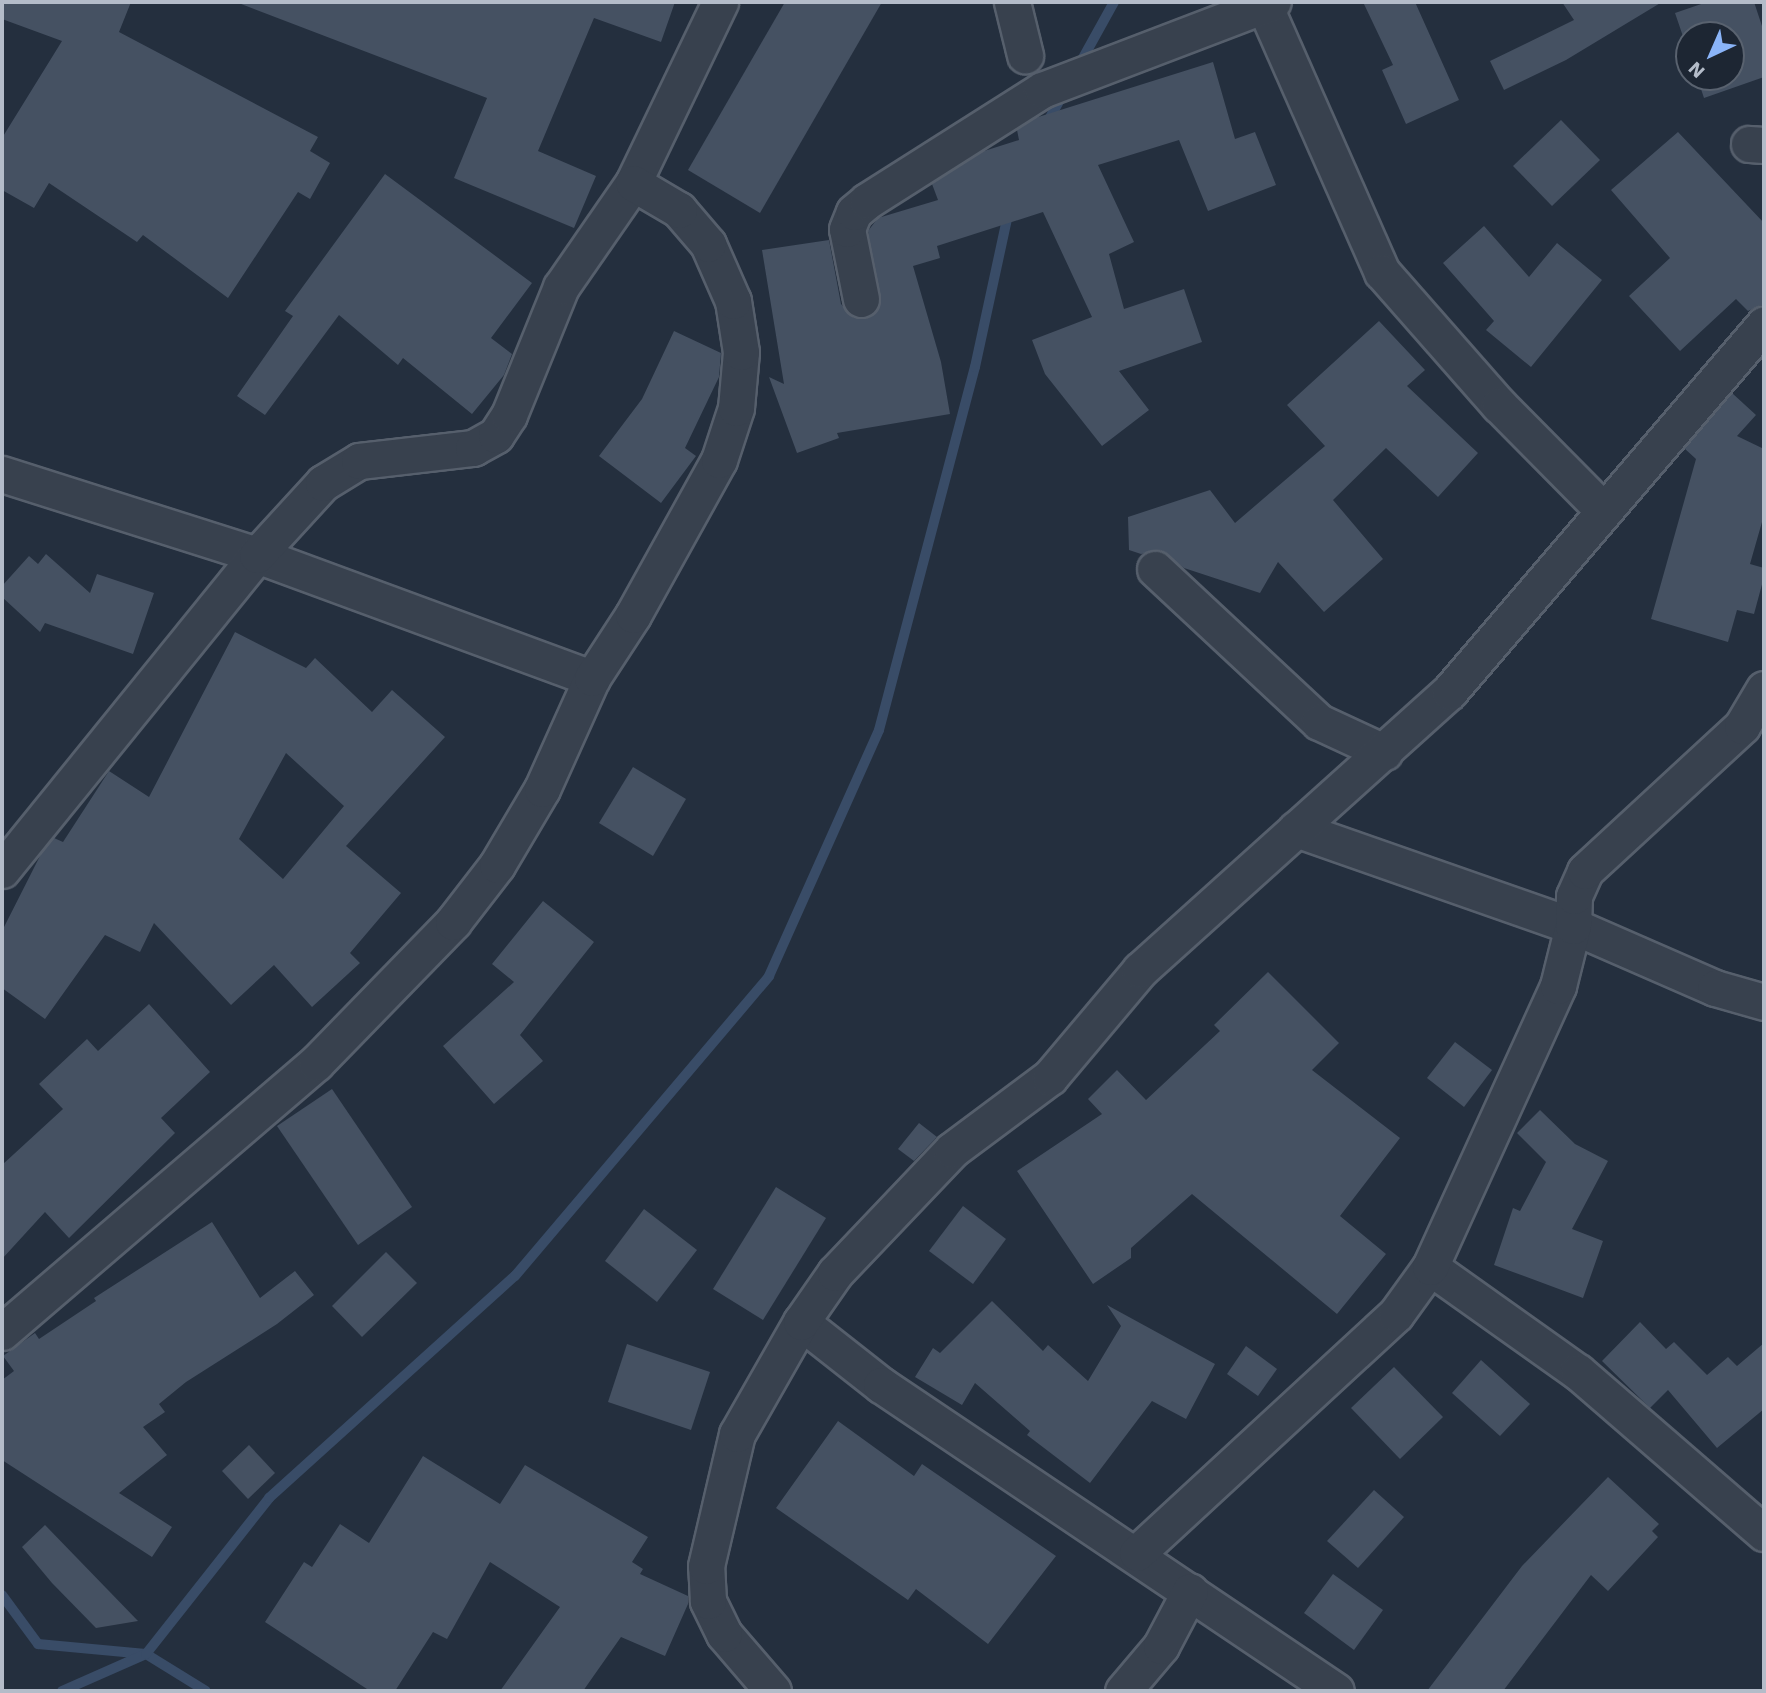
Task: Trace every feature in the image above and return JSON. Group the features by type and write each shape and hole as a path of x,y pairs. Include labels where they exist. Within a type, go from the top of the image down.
{"street":[{"path":"2,870 257,555 323,484 359,461 473,448 496,435 509,415 561,287 633,183 720,2"},
{"path":"1012,2 1025,55"},
{"path":"861,299 847,229 854,212 867,201 1042,90 1269,4 1382,272 1499,405 1604,511"},
{"path":"2,1332 316,1063 453,922 497,865 542,789 592,678 633,615 719,460 736,408 741,352 733,301 708,244 679,210 633,183"},
{"path":"773,1691 724,1634 708,1601 706,1566 737,1434 801,1322 835,1273 920,1180 952,1150 1050,1077 1140,970 1384,752 1500,637 1764,324"},
{"path":"2,474 257,555 592,678"},
{"path":"1155,569 1319,722 1384,752"},
{"path":"1137,1553 1396,1314 1430,1267 1550,1005 1573,926 1574,896 1586,871 1742,726 1764,689"},
{"path":"1296,829 1573,926 1715,988 1764,1002"},
{"path":"1430,1267 1578,1372 1764,1533"},
{"path":"801,1322 881,1385 1137,1553 1336,1691"},
{"path":"1123,1691 1161,1646 1190,1591"}],"building":[{"path":"2,2 131,2 119,32 318,137 310,151 330,163 310,199 298,192 228,298 143,235 137,242 49,183 34,208 2,190 2,138 62,41 2,19"},
{"path":"236,2 675,2 661,42 594,18 538,151 596,176 574,228 454,178 487,98"},
{"path":"785,2 882,2 760,213 688,170"},
{"path":"1363,2 1415,2 1459,100 1406,124 1382,70 1393,65"},
{"path":"1562,2 1662,2 1566,60 1504,90 1490,61 1574,20"},
{"path":"1707,2 1754,2 1764,32 1764,77 1745,84 1745,21 1678,21 1675,13"},
{"path":"1213,62 1235,139 1255,132 1276,185 1208,211 1179,140 1098,165 1134,242 1109,254 1124,309 1184,289 1202,342 1119,371 1149,410 1102,446 1045,374 1032,340 1092,317 1043,212 937,246 940,258 913,266 941,362 950,414 837,433 839,438 797,453 769,377 784,384 762,250 829,240 841,304 854,318 866,319 880,305 868,231 878,218 938,200 932,184 981,152 1019,140 1017,130 1035,118"},
{"path":"1702,91 1724,91 1704,98"},
{"path":"1561,120 1600,160 1552,206 1513,166"},
{"path":"1678,132 1764,223 1764,304 1748,311 1736,299 1680,351 1629,296 1670,258 1611,190"},
{"path":"385,174 532,283 491,338 512,354 504,375 472,414 403,358 398,365 339,315 265,415 237,396 293,316 285,311"},
{"path":"1484,226 1529,277 1557,243 1602,280 1531,367 1486,330 1494,321 1443,263"},
{"path":"1379,321 1425,370 1407,386 1478,453 1438,497 1386,448 1333,500 1383,559 1324,612 1278,562 1260,593 1184,568 1160,550 1141,554 1129,550 1128,517 1210,490 1235,523 1325,446 1287,405"},
{"path":"674,331 721,353 719,377 685,448 696,456 661,503 599,456 642,399"},
{"path":"1732,393 1756,415 1737,436 1764,449 1764,515 1750,564 1764,568 1764,577 1754,614 1737,610 1728,642 1651,619 1696,459 1684,448"},
{"path":"46,554 90,593 97,574 154,593 133,654 45,623 40,632 2,597 2,586 29,556 38,564"},
{"path":"235,632 306,668 315,658 372,712 392,690 445,737 346,846 401,893 350,953 360,963 312,1007 274,965 231,1005 154,923 140,952 105,935 45,1019 2,988 2,931 42,852 54,838 63,842 109,771 149,797","holes":["286,753 344,806 283,879 239,839"]},
{"path":"633,767 686,799 653,856 599,823"},
{"path":"543,901 594,942 520,1035 543,1061 494,1104 443,1046 514,982 492,964"},
{"path":"1268,972 1339,1043 1312,1070 1400,1138 1340,1216 1386,1254 1337,1314 1192,1194 1131,1248 1131,1258 1093,1284 1017,1171 1102,1114 1088,1099 1117,1070 1146,1100 1220,1031 1214,1025"},
{"path":"149,1004 210,1072 161,1118 175,1133 69,1238 45,1212 2,1259 2,1165 63,1109 39,1084 87,1039 98,1051"},
{"path":"1455,1042 1492,1070 1464,1107 1427,1078"},
{"path":"332,1089 412,1207 358,1245 277,1126"},
{"path":"1540,1110 1575,1144 1608,1161 1572,1229 1603,1241 1583,1298 1494,1265 1513,1208 1520,1211 1546,1162 1517,1133"},
{"path":"919,1123 937,1137 914,1161 898,1149"},
{"path":"776,1187 826,1218 763,1320 713,1289"},
{"path":"963,1206 1006,1239 973,1284 929,1251"},
{"path":"644,1209 697,1250 657,1302 605,1261"},
{"path":"212,1222 260,1298 295,1271 314,1295 277,1324 186,1382 159,1404 165,1412 143,1427 167,1455 119,1493 172,1527 152,1557 2,1460 2,1380 14,1371 3,1356 35,1333 39,1339 96,1301 94,1298"},
{"path":"386,1252 417,1283 362,1337 332,1306"},
{"path":"992,1301 1043,1351 1048,1345 1088,1381 1121,1326 1107,1305 1215,1364 1186,1419 1152,1401 1090,1483 1027,1435 1030,1431 975,1383 962,1405 915,1377 933,1348 940,1353"},
{"path":"1640,1322 1666,1349 1674,1342 1707,1375 1728,1357 1737,1366 1764,1343 1764,1409 1717,1448 1668,1390 1650,1408 1602,1361"},
{"path":"627,1344 710,1372 691,1430 608,1402"},
{"path":"1246,1346 1277,1369 1258,1396 1227,1374"},
{"path":"1481,1360 1530,1404 1500,1436 1452,1393"},
{"path":"1394,1367 1443,1417 1400,1459 1351,1408"},
{"path":"838,1421 914,1476 922,1464 1056,1556 988,1644 916,1589 908,1600 776,1508"},
{"path":"249,1445 275,1473 248,1499 222,1471"},
{"path":"423,1456 500,1504 525,1465 648,1537 632,1562 643,1569 640,1574 688,1596 688,1604 665,1656 621,1637 583,1691 500,1691 560,1607 490,1562 447,1639 433,1632 395,1691 370,1691 265,1622 304,1562 312,1567 340,1524 369,1543"},
{"path":"1608,1477 1659,1524 1652,1531 1658,1537 1608,1591 1591,1575 1503,1691 1427,1691 1522,1566"},
{"path":"1374,1490 1404,1517 1358,1568 1327,1541"},
{"path":"45,1525 138,1621 96,1628 52,1583 22,1547"},
{"path":"1333,1574 1383,1610 1354,1650 1304,1613"}],"waterway":[{"path":"1078,67 1114,2"},
{"path":"1047,123 1065,91"},
{"path":"62,1691 146,1654 269,1498 515,1276 769,976 879,730 975,367 1009,210"},
{"path":"2,1595 38,1644 146,1654 206,1691"}]}
